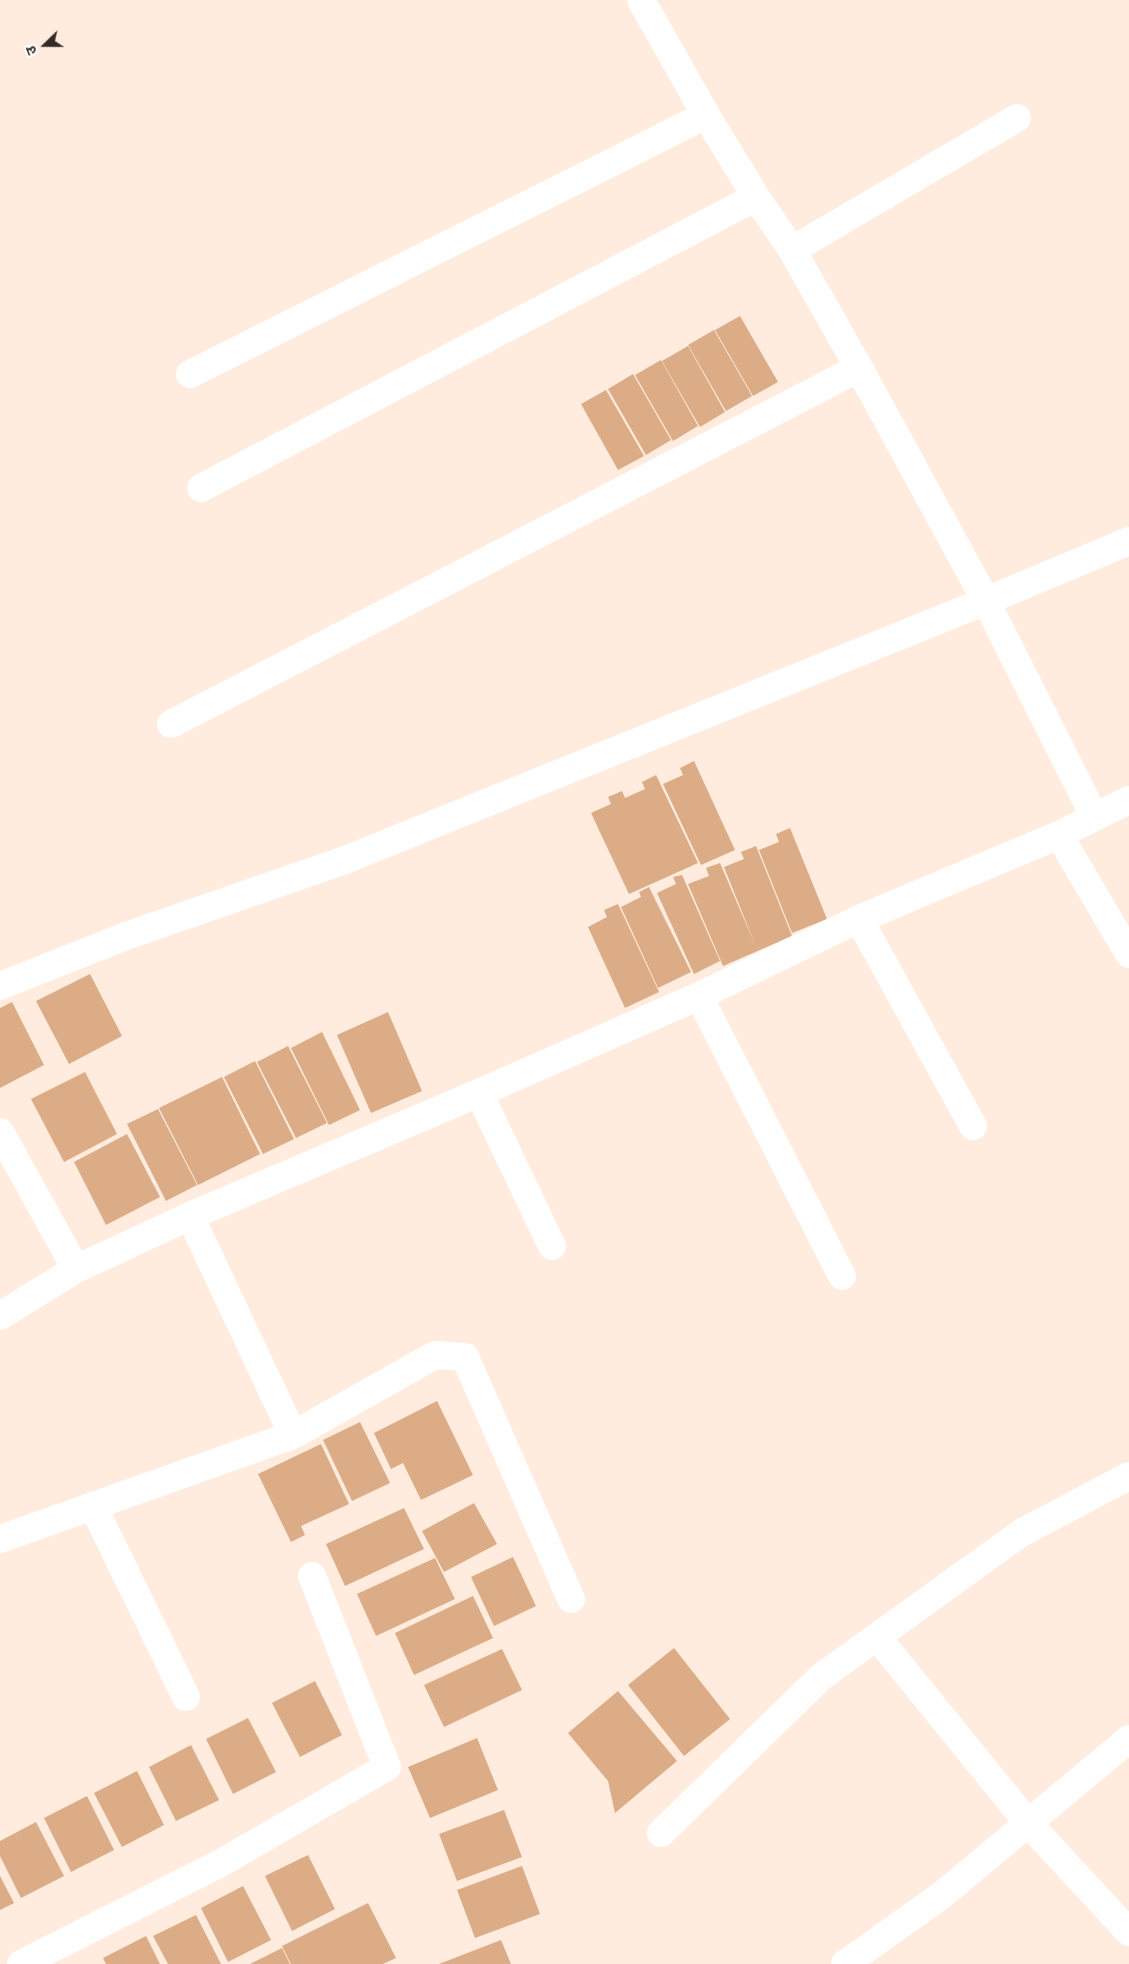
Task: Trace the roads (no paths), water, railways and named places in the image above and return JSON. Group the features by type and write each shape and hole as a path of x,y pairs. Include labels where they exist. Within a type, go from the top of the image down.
{"street":[{"path":"642,0 706,115 756,197 792,250 859,368 986,601 1094,816"},
{"path":"190,374 706,115"},
{"path":"792,250 1017,118"},
{"path":"201,488 756,197"},
{"path":"172,724 859,368"},
{"path":"0,986 126,936 345,860 986,601 1129,541"},
{"path":"0,1316 76,1269 190,1216 479,1093 698,996 859,919 1059,835 1129,800"},
{"path":"1059,835 1129,954"},
{"path":"859,919 973,1126"},
{"path":"698,996 842,1276"},
{"path":"479,1093 552,1246"},
{"path":"0,1132 76,1269"},
{"path":"190,1216 293,1435"},
{"path":"0,1539 293,1435 435,1355 465,1357 572,1599"},
{"path":"661,1833 821,1677 1021,1533 1129,1476"},
{"path":"93,1506 186,1697"},
{"path":"21,1964 219,1864 387,1767 312,1576"},
{"path":"877,1637 1028,1823 1129,1932"},
{"path":"845,1964 942,1895 1129,1739"}]}
